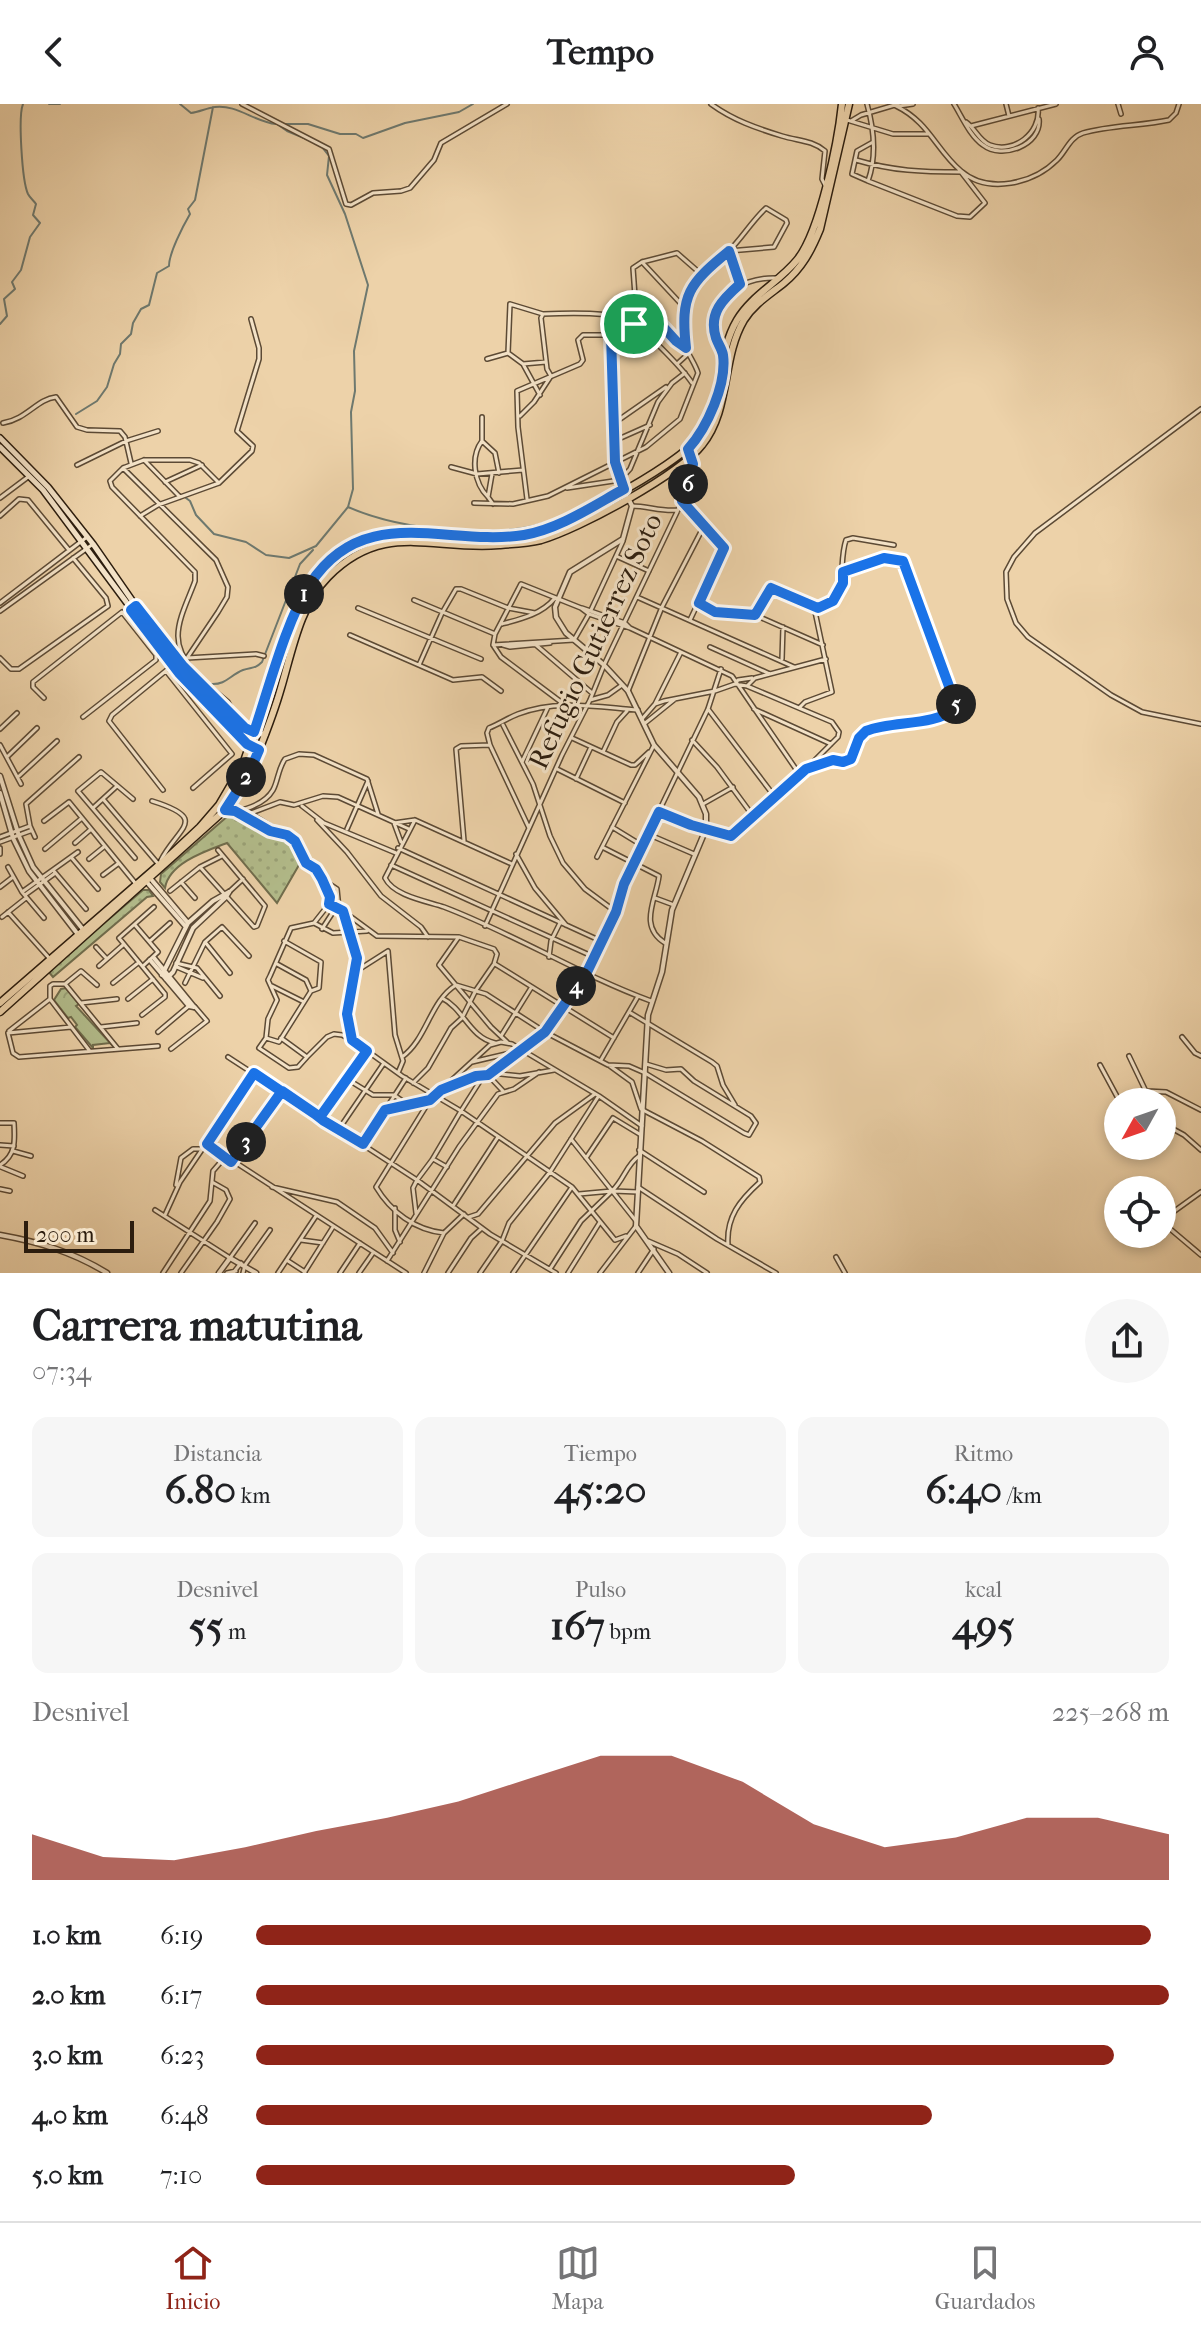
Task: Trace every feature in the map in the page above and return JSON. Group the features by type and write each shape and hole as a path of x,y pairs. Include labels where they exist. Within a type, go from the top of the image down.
{"main road":[{"path":"0,1003 40,972 50,959 225,810 250,771 259,750 312,599 328,577 340,567 371,548 397,541 495,546 572,528 667,475 692,457 704,443 721,409 734,344 746,318 799,268 813,247 820,229 837,147 842,104"},
{"path":"202,830 230,788 249,746 301,598 315,576 334,557 363,540 391,532 526,538 624,489 674,461 688,449 703,430 713,408 723,357 737,320 755,299 781,278 806,247 837,147 849,120 849,104"},
{"path":"0,438 93,544 131,610 245,728 265,735"},
{"path":"0,447 32,474 173,665 249,746 259,750"},
{"path":"0,1012 136,884 147,879"}],"street":[{"path":"242,104 329,149 341,195 346,204 351,205 373,193 410,188 434,160 441,143 507,104"},
{"path":"711,104 734,119 788,138 815,143 825,151 822,179 825,185"},
{"path":"867,104 873,142 873,165 868,181"},
{"path":"849,120 898,105 913,104"},
{"path":"954,104 986,143 1003,146 1018,143 1033,132 1039,119 1038,108"},
{"path":"1006,104 1009,116"},
{"path":"1019,104 1020,113"},
{"path":"970,126 1056,104"},
{"path":"1118,104 1121,114"},
{"path":"856,160 901,171 961,172 990,183 1002,184 1028,179 1055,162 1075,137 1094,131 1169,120 1179,104"},
{"path":"873,142 857,151 852,174 957,216 970,217 985,203 931,134 898,105"},
{"path":"849,120 893,134 931,134"},
{"path":"686,348 683,306 702,274 729,251 766,208 786,220 777,244 770,248 729,251"},
{"path":"729,251 740,284"},
{"path":"474,503 527,501 562,489 637,452 675,425 698,373 686,348 635,296 633,268 642,262 677,253 702,274"},
{"path":"642,262 683,306"},
{"path":"723,357 713,325 721,302 740,284 764,278 781,278"},
{"path":"508,353 510,304 543,314 612,316 634,324 677,364 692,384"},
{"path":"518,420 540,395 551,376 546,362 543,314"},
{"path":"634,324 655,318"},
{"path":"139,516 158,505 219,483 244,461 253,446 237,431 259,359 251,319"},
{"path":"527,501 517,391 582,362 578,340 581,336 640,331"},
{"path":"611,335 615,462 624,489"},
{"path":"487,359 508,353"},
{"path":"508,353 523,364 540,395"},
{"path":"677,364 689,353"},
{"path":"523,364 546,362"},
{"path":"613,424 685,373"},
{"path":"562,489 620,480 630,469 658,402 672,383"},
{"path":"3,423 24,417 46,399 56,397 77,427 117,430 126,441 131,463"},
{"path":"1201,409 1035,533 1014,557 1006,572 1007,599 1016,623 1028,637 1111,695 1142,712 1201,724"},
{"path":"482,417 482,441 474,460 481,490 493,504"},
{"path":"614,441 650,425"},
{"path":"77,465 126,441 158,431"},
{"path":"482,441 495,453 499,473"},
{"path":"688,449 692,457"},
{"name":"Refugio Gutierrez Soto","path":"485,926 682,501 689,483 692,457"},
{"path":"219,483 202,465 190,460 144,460 123,468 112,476 110,484 195,572 195,581 177,634 184,657 228,702 225,721"},
{"path":"144,460 180,497"},
{"path":"165,482 202,465"},
{"path":"451,467 477,474 523,470"},
{"path":"123,468 216,560 228,587 227,597 186,657 264,656"},
{"path":"0,498 32,474"},
{"path":"488,497 492,474"},
{"path":"574,640 623,539 632,506 628,497"},
{"path":"0,516 19,499 28,500 69,550"},
{"path":"682,501 723,546 690,620"},
{"path":"632,506 650,506 664,512 678,510"},
{"path":"628,691 662,607 705,524"},
{"path":"0,603 87,537"},
{"path":"755,615 771,588 818,608 833,601 843,583 846,540 853,538 894,545"},
{"path":"500,624 547,608 556,599 570,572 623,539"},
{"path":"0,611 93,544"},
{"path":"616,556 649,571"},
{"path":"0,658 11,669 19,669 108,606 106,598 73,558"},
{"path":"806,769 833,760 848,760 859,738 869,730 927,719 957,708 903,561 884,558 843,572"},
{"path":"565,705 501,657 493,645 495,634 521,584 624,625 732,676 800,775"},
{"path":"419,665 452,592 461,589 508,608 535,613"},
{"path":"636,597 794,667"},
{"path":"556,599 556,617 560,626 628,691 653,747 678,771 703,804 706,814 706,829 674,905 647,1024 636,1223 600,1273"},
{"path":"414,600 495,634"},
{"path":"699,603 715,612 755,615 823,645"},
{"path":"800,707 805,702 832,692 814,607"},
{"path":"358,608 481,659"},
{"path":"44,698 33,687 33,682 119,613 131,610 156,660 83,717"},
{"path":"782,661 783,627"},
{"path":"350,635 453,680 482,677 501,691"},
{"path":"502,644 507,647 536,645 558,640"},
{"path":"493,645 574,640"},
{"path":"536,645 592,693"},
{"path":"710,647 770,674"},
{"path":"643,721 681,652"},
{"path":"655,704 715,691 745,678 826,659"},
{"path":"163,790 109,721 112,715 179,660"},
{"path":"416,1214 413,1188 482,1078 523,1050 553,1024 561,1006 587,972 616,912 624,884 708,709 721,669"},
{"path":"166,671 232,754 193,788"},
{"path":"747,686 755,678"},
{"path":"659,812 731,836 800,775 839,732 832,722 800,707 735,684"},
{"path":"529,828 490,745 487,730 519,714 589,702 608,695 622,685"},
{"path":"643,721 675,699"},
{"path":"589,702 638,710"},
{"path":"522,762 548,707"},
{"path":"752,708 831,744"},
{"path":"603,752 617,722 628,709"},
{"path":"708,709 775,797"},
{"path":"0,729 17,713"},
{"path":"502,723 522,762 541,805 550,836 567,869 585,889 616,912"},
{"path":"8,756 37,728"},
{"path":"572,738 635,765 653,747"},
{"path":"692,740 733,787 753,816"},
{"path":"18,777 57,741"},
{"path":"464,841 456,749 490,745"},
{"path":"0,746 21,784"},
{"path":"576,779 591,747"},
{"path":"597,857 653,747"},
{"path":"235,811 254,805 270,795 282,763 295,755 314,755 368,781 378,814"},
{"path":"35,837 26,804 79,757"},
{"path":"556,769 625,803"},
{"path":"133,799 99,772 79,789 135,858"},
{"path":"0,776 15,835 39,882 82,934"},
{"path":"346,830 368,781"},
{"path":"93,809 117,786"},
{"path":"703,804 733,787"},
{"path":"0,793 6,801"},
{"path":"298,804 323,796 338,797 409,829"},
{"path":"103,799 160,865 184,828 184,817 178,810 152,801"},
{"path":"44,821 67,802 136,884"},
{"path":"241,814 252,814 280,802 305,807 347,852 381,896 421,927 428,937"},
{"path":"225,810 235,811 257,826 287,835"},
{"path":"252,814 295,841 306,863 316,869 330,897 329,904 314,923 291,928 284,941 268,980 277,1000 268,1019 266,1038 259,1048 289,1068 298,1067 327,1037 337,1034 352,1040 572,1187 615,1240 626,1236"},
{"path":"45,849 82,818"},
{"path":"317,820 398,848 601,941"},
{"path":"415,820 398,848 386,881 407,894 447,908 651,1001"},
{"path":"394,823 415,820 512,864"},
{"path":"394,823 398,848"},
{"path":"611,827 643,846"},
{"path":"0,854 0,842 31,828"},
{"path":"75,843 91,829"},
{"path":"649,834 694,854"},
{"path":"89,859 105,846"},
{"path":"602,847 659,876 653,897 651,929 665,943"},
{"path":"200,867 254,927 257,926 265,906 218,850"},
{"path":"2,917 39,882 78,852"},
{"path":"516,854 535,888 566,925"},
{"path":"170,891 200,867 222,856"},
{"path":"71,857 98,889"},
{"path":"103,875 119,863"},
{"path":"391,865 594,957"},
{"path":"8,867 24,895 44,918"},
{"path":"55,871 86,909"},
{"path":"0,887 13,877"},
{"path":"147,879 189,927"},
{"path":"166,975 189,927 243,879"},
{"path":"322,879 337,889 339,909 357,958 347,1014 352,1040"},
{"path":"181,882 195,898"},
{"path":"653,897 674,905"},
{"path":"329,904 377,936 459,937 494,949 497,954 462,1018 451,1028 428,1068 413,1083"},
{"path":"142,1015 165,997 119,938 154,907"},
{"path":"322,929 339,909"},
{"path":"8,912 50,959"},
{"path":"150,941 170,923"},
{"path":"314,923 333,933 371,931"},
{"path":"549,957 552,938 560,923"},
{"path":"135,924 158,952 143,966"},
{"path":"166,975 176,965 189,927"},
{"path":"185,983 205,942 222,927 249,956"},
{"path":"459,937 439,965 501,1036 642,1126"},
{"path":"266,1038 275,1042 281,1038 311,991 319,988 321,962 284,941"},
{"path":"205,942 230,973"},
{"path":"99,966 123,945"},
{"path":"96,947 107,959"},
{"path":"355,972 388,951 395,1035 402,1057"},
{"path":"152,959 207,1021 171,1049"},
{"path":"113,983 139,962"},
{"path":"277,964 306,980 311,991"},
{"path":"494,964 614,1038"},
{"path":"176,965 193,966 220,996"},
{"path":"176,965 207,979"},
{"path":"51,985 65,984 81,971 97,985"},
{"path":"40,972 51,985 50,999 89,1050"},
{"path":"128,999 153,978"},
{"path":"65,984 119,1049"},
{"path":"456,985 476,990 545,1032 601,1060 629,1078 639,1107 759,1177 760,1182 736,1206 727,1233 728,1245"},
{"path":"398,1073 402,1057 418,1041 442,997 456,985"},
{"path":"272,986 304,1002"},
{"path":"501,1036 531,987"},
{"path":"601,1060 637,996"},
{"path":"442,997 454,1004 462,1018 482,1039 495,1043 507,1042"},
{"path":"8,1033 50,999"},
{"path":"80,1003 117,999"},
{"path":"158,1032 192,1005"},
{"path":"629,1012 717,1066 723,1085 735,1105"},
{"path":"100,1027 137,1023"},
{"path":"8,1033 71,1027"},
{"path":"8,1033 13,1053 19,1057 158,1046"},
{"path":"1182,1037 1201,1056"},
{"path":"281,1038 307,1057"},
{"path":"385,1110 437,1096 495,1043"},
{"path":"472,1062 523,1050"},
{"path":"320,1117 367,1051"},
{"path":"1129,1056 1145,1088"},
{"path":"228,1057 417,1180 482,1228 554,1272 591,1209 619,1185 630,1162 639,1153"},
{"path":"338,1129 384,1063"},
{"path":"610,1066 629,1066 645,1073 749,1135 756,1123 751,1116 694,1081 681,1069 666,1070 646,1064"},
{"path":"1100,1065 1112,1088"},
{"path":"441,1090 476,1076 520,1076 554,1070"},
{"path":"387,1261 477,1121 503,1091 514,1089 539,1072"},
{"path":"165,1215 176,1189 254,1073"},
{"path":"490,1074 503,1091"},
{"path":"363,1144 406,1078"},
{"path":"347,1079 373,1095 394,1095 408,1105"},
{"path":"231,1162 282,1091"},
{"path":"480,1273 502,1241 509,1223 550,1172 597,1095"},
{"path":"469,1217 477,1216 555,1123 597,1095"},
{"path":"1176,1097 1201,1110"},
{"path":"430,1100 378,1181 378,1191 411,1223 431,1232 444,1233"},
{"path":"586,1158 613,1118 641,1135"},
{"path":"0,1123 14,1123 14,1148 0,1166 23,1176"},
{"path":"1176,1131 1201,1150"},
{"path":"453,1206 498,1137"},
{"path":"570,1138 636,1223 669,1273"},
{"path":"207,1144 406,1273"},
{"path":"0,1145 31,1156"},
{"path":"176,1189 181,1158 193,1149 203,1149"},
{"path":"639,1153 704,1192"},
{"path":"163,1273 210,1201 213,1171 225,1157"},
{"path":"433,1158 447,1167"},
{"path":"181,1273 217,1222 231,1196 211,1181"},
{"path":"271,1187 337,1202 375,1228 393,1253"},
{"path":"513,1273 572,1187"},
{"path":"0,1189 10,1191"},
{"path":"579,1194 638,1190 776,1273"},
{"path":"1176,1211 1201,1192"},
{"path":"395,1208 395,1230 400,1242"},
{"path":"155,1210 256,1273"},
{"path":"424,1273 444,1233 464,1214"},
{"path":"278,1273 316,1216"},
{"path":"568,1273 600,1222"},
{"path":"219,1273 255,1223"},
{"path":"305,1271 333,1227"},
{"path":"448,1273 471,1238 482,1228"},
{"path":"227,1273 234,1272 243,1264 270,1230"},
{"path":"1176,1233 1201,1255"},
{"path":"0,1235 60,1249 107,1273"},
{"path":"301,1240 323,1243"},
{"path":"646,1240 678,1254 707,1273"},
{"path":"340,1273 360,1243"},
{"path":"638,1273 654,1249"},
{"path":"359,1273 374,1252"},
{"path":"836,1257 845,1273"},
{"path":"287,1260 315,1273"},
{"path":"243,1264 243,1273"}],"green space":[{"path":"229,815 283,834 297,844 303,858 277,903 227,843 181,865 168,879 165,888 160,882 161,874"},
{"path":"143,890 149,890 153,896 147,897 53,977 48,971"},
{"path":"66,988 79,1004 76,1006 113,1046 110,1043 93,1045 93,1048 75,1027 77,1025 71,1017 68,1018 54,1000 61,989"}],"waterway":[{"path":"0,324 7,316 4,299 15,289 12,282 21,270 30,237 40,223 33,215 36,204 28,194 24,176 21,134 23,104"},
{"path":"49,104 60,104"},
{"path":"180,104 191,113 223,107 276,124"},
{"path":"282,124 308,124 363,138 405,123 459,112 473,104"},
{"path":"76,414 97,401 107,387 121,344 131,334 141,309 149,305 157,273 169,266 180,232 190,214 188,209 195,200 213,107"},
{"path":"277,124 309,140"},
{"path":"186,498 196,515 214,534 246,542 266,555 289,558 316,546 348,507 353,489 351,412 355,391 354,351 368,285 345,214 327,175 329,156 322,147"},
{"path":"348,507 421,527 506,530 553,520 618,486"},
{"path":"211,684 262,662 300,564 313,550"}],"route":[{"path":"634,324 640,331 611,335 615,462 624,489 551,527 524,535 495,537 391,532 347,548 324,565 301,598 254,732 245,728 196,680 136,606 131,610 179,673 247,744 259,750 237,794 225,810 235,811 257,826 287,835 295,841 306,863 316,869 322,879 330,897 329,904 343,911 357,958 348,1024 352,1040 367,1051 320,1117 282,1091 264,1113 231,1162 207,1144 254,1073 267,1082 315,1114 320,1117 324,1121 363,1144 385,1110 430,1100 441,1090 476,1076 488,1075 523,1050 553,1024 561,1006 587,972 659,812 731,836 806,769 833,760 843,762 851,759 859,738 866,731 927,719 957,708 903,561 884,558 843,572 843,583 833,601 818,608 771,588 755,615 715,612 699,603 724,548 682,501 693,464 688,449 708,422 717,395 723,357 713,325 715,312 740,284 729,251 702,274 683,306 686,348 655,318 634,324"}]}
